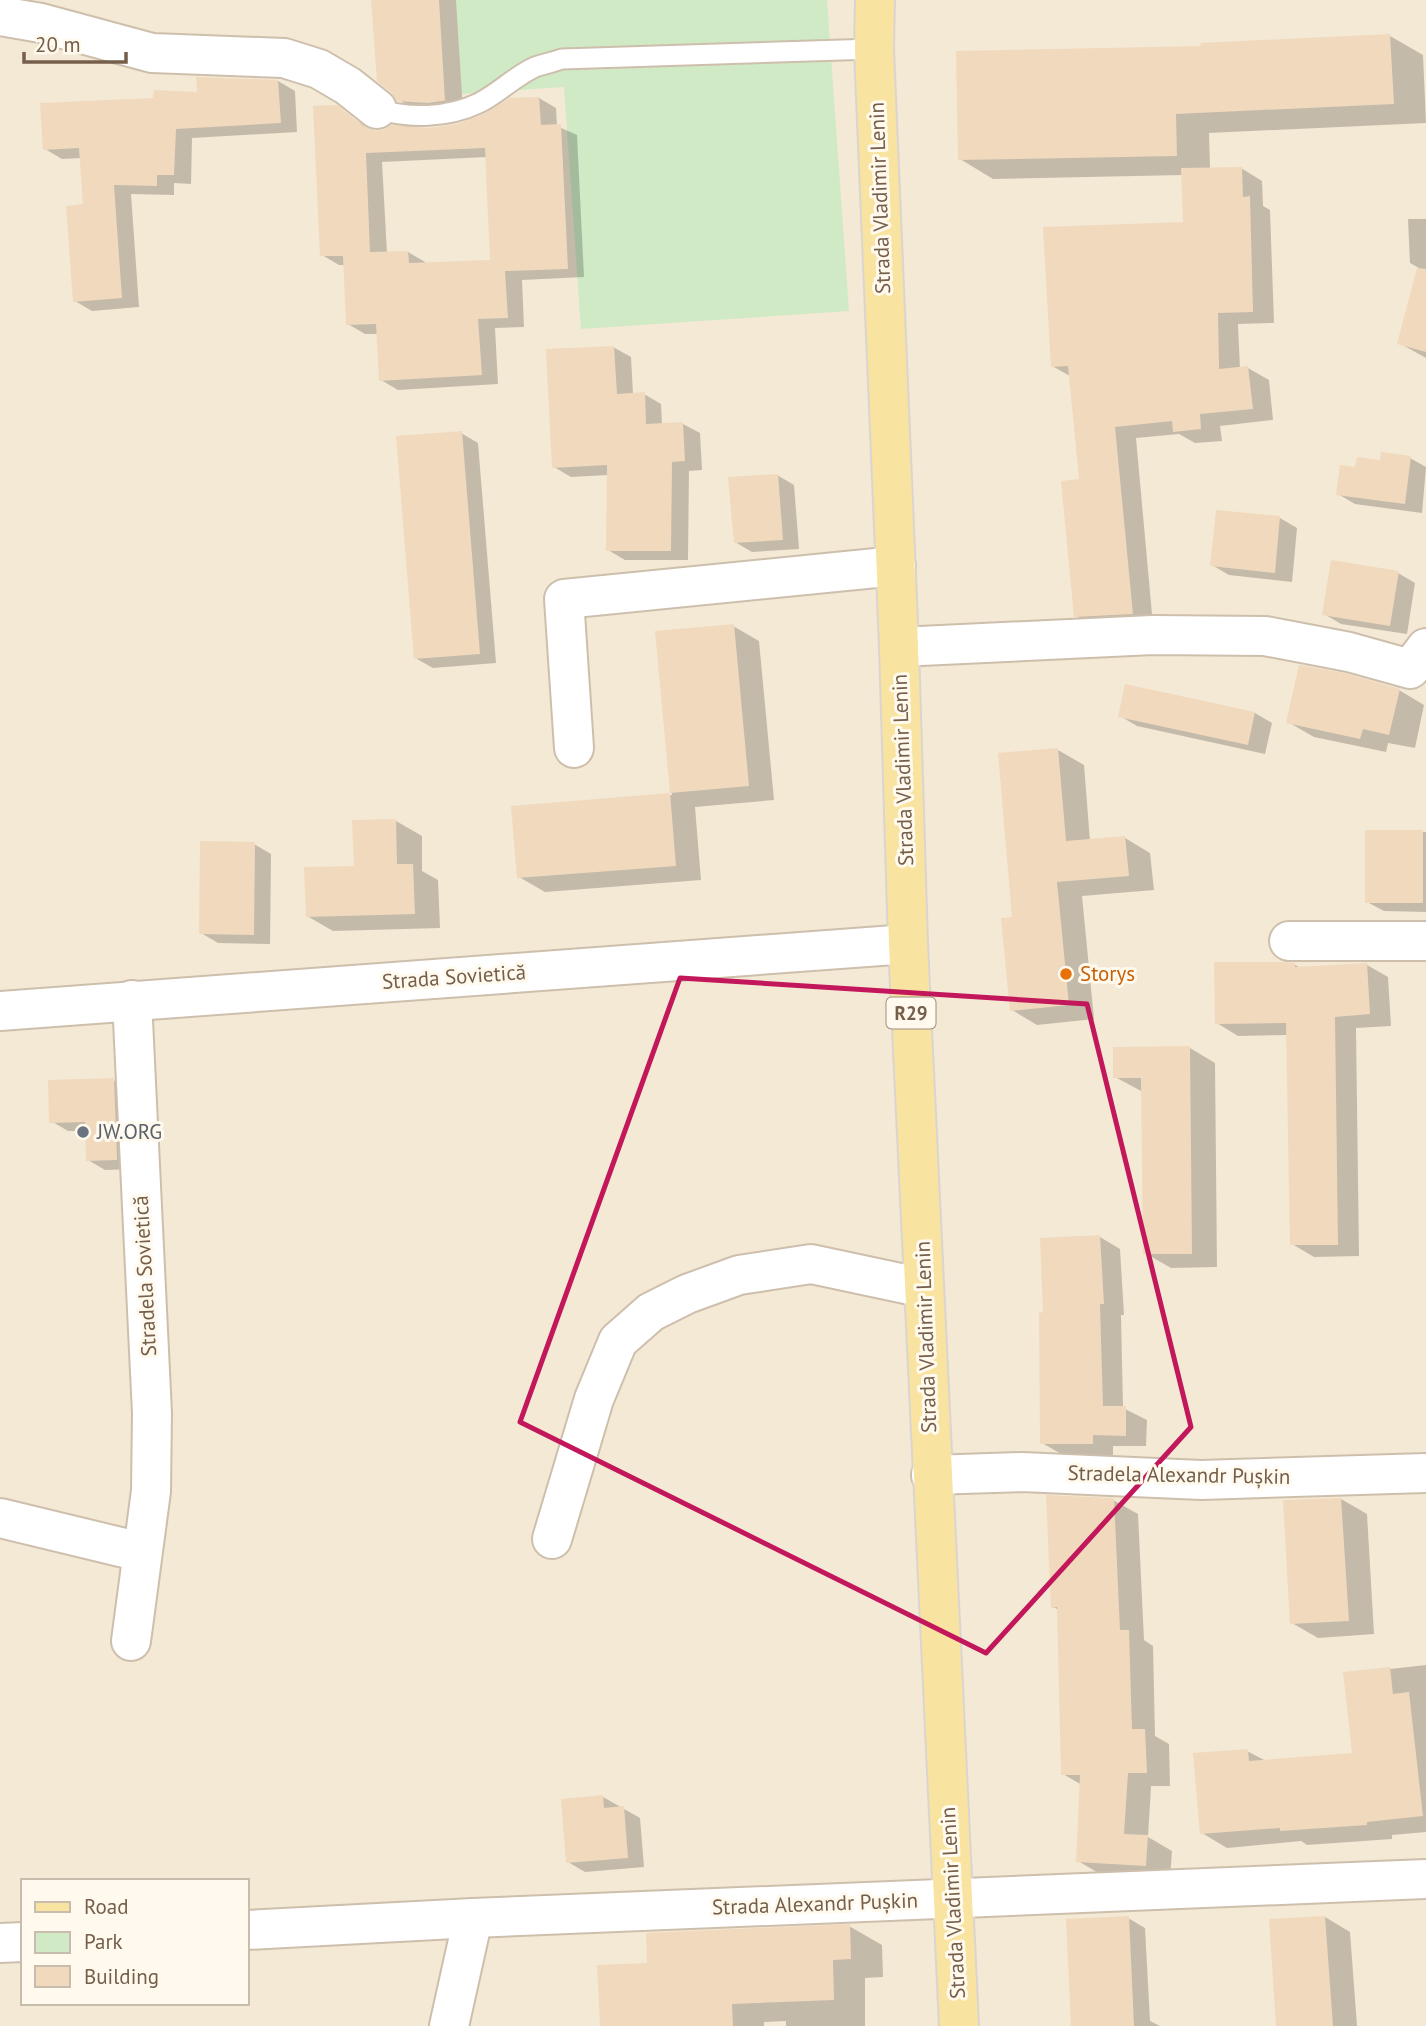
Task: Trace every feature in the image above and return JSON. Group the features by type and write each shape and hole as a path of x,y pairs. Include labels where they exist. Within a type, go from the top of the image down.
{"main road":[{"name":"Strada Vladimir Lenin","path":"874,0 908,944 959,2026"}],"street":[{"path":"0,16 41,23 152,53 284,58 319,69 348,86 377,109"},
{"path":"574,748 564,599 896,566"},
{"name":"Strada Vladimir Lenin","path":"899,647 1153,635 1265,636 1349,652 1410,669 1426,648"},
{"path":"1289,941 1426,941"},
{"name":"Strada Sovietică","path":"0,1011 908,944"},
{"name":"Stradela Sovietică","path":"131,1641 151,1490 152,1413 132,1000"},
{"path":"552,1539 594,1399 618,1341 651,1312 687,1294 739,1275 811,1264 924,1288"},
{"name":"Stradela Alexandr Pușkin","path":"931,1475 1022,1472 1201,1480 1426,1473"},
{"path":"0,1518 141,1552"},
{"name":"Strada Alexandr Pușkin","path":"248,1930 473,1918 1426,1879"},
{"path":"449,2026 473,1918"},
{"path":"0,1943 21,1942"}],"lane":[{"path":"377,109 396,115 430,115 457,111 479,103 534,68 562,60 874,49"}],"highlighted area":[{"path":"680,978 1087,1004 1191,1427 986,1653 520,1422"}],"shaded area":[{"path":"0,0 1426,0 1426,2026 0,2026"}],"green space":[{"path":"456,0 827,0 849,311 581,329 564,87 462,94"}],"building":[{"path":"371,0 439,0 445,100 428,103 397,101 391,92 377,81"},
{"path":"1390,34 1394,104 1176,114 1177,156 958,160 956,51 1201,46 1200,43"},
{"path":"196,77 278,80 281,123 176,129 174,175 157,175 157,186 114,185 122,298 73,302 66,206 83,204 79,148 43,150 40,103 153,98 154,90 197,92"},
{"path":"539,97 541,125 561,124 568,269 505,271 508,318 478,319 482,375 379,381 376,324 346,325 343,256 320,256 313,106 337,105 363,126 374,131 384,130 391,125 429,128 457,124 484,114 510,98","holes":["485,148 490,260 409,263 408,251 370,252 366,153"]},
{"path":"1242,167 1243,197 1250,196 1253,312 1218,313 1219,369 1248,366 1253,409 1200,414 1201,429 1173,432 1172,421 1115,427 1133,614 1074,617 1061,481 1079,479 1068,366 1051,367 1043,227 1183,222 1181,168"},
{"path":"1417,268 1426,269 1426,352 1397,344"},
{"path":"614,346 617,394 645,392 646,424 683,422 685,461 672,462 671,551 606,551 607,465 552,468 546,349"},
{"path":"462,431 480,654 414,659 396,436"},
{"path":"1381,452 1411,456 1405,504 1336,495 1340,465 1355,467 1357,457 1380,460"},
{"path":"778,474 783,540 734,543 728,477"},
{"path":"1216,510 1280,516 1275,573 1210,566"},
{"path":"1331,560 1399,571 1390,626 1322,615"},
{"path":"734,624 749,786 670,793 655,631"},
{"path":"1299,665 1344,673 1400,689 1389,735 1363,729 1360,739 1286,723"},
{"path":"1125,684 1255,712 1248,745 1118,717"},
{"path":"1058,748 1066,841 1125,836 1129,876 1057,882 1069,1005 1010,1011 1001,918 1012,917 998,753"},
{"path":"670,793 676,866 517,878 511,806"},
{"path":"396,819 397,864 413,864 415,914 306,917 304,867 354,866 352,820"},
{"path":"1365,830 1423,830 1423,903 1365,903"},
{"path":"200,841 255,842 254,935 199,934"},
{"path":"1214,962 1284,962 1295,963 1295,967 1367,963 1370,1014 1335,1017 1338,1245 1290,1245 1286,1023 1215,1024"},
{"path":"1190,1046 1192,1254 1143,1254 1141,1078 1113,1078 1113,1047"},
{"path":"114,1078 117,1160 86,1161 85,1122 49,1123 48,1080"},
{"path":"1100,1235 1104,1304 1100,1304 1103,1406 1126,1406 1126,1436 1093,1435 1093,1444 1040,1444 1039,1313 1043,1312 1040,1238"},
{"path":"1046,1495 1114,1498 1120,1630 1129,1630 1132,1729 1145,1729 1147,1773 1128,1773 1124,1834 1148,1835 1146,1866 1076,1862 1080,1775 1061,1775 1057,1607 1051,1608"},
{"path":"1341,1498 1349,1621 1290,1624 1283,1500"},
{"path":"1390,1667 1393,1694 1409,1692 1423,1816 1367,1822 1367,1825 1200,1834 1193,1753 1248,1749 1249,1761 1352,1753 1343,1672"},
{"path":"603,1795 604,1808 624,1806 628,1858 566,1863 561,1799"},
{"path":"1129,1916 1134,2026 1071,2026 1066,1919"},
{"path":"1325,1916 1333,2026 1276,2026 1269,1919"},
{"path":"850,1924 851,1959 833,1960 834,2000 732,2004 733,2026 600,2026 597,1965 647,1963 646,1933"}],"place":[{"name":"Storys","path":"1066,974"},
{"name":"JW.ORG","path":"83,1132"}]}
